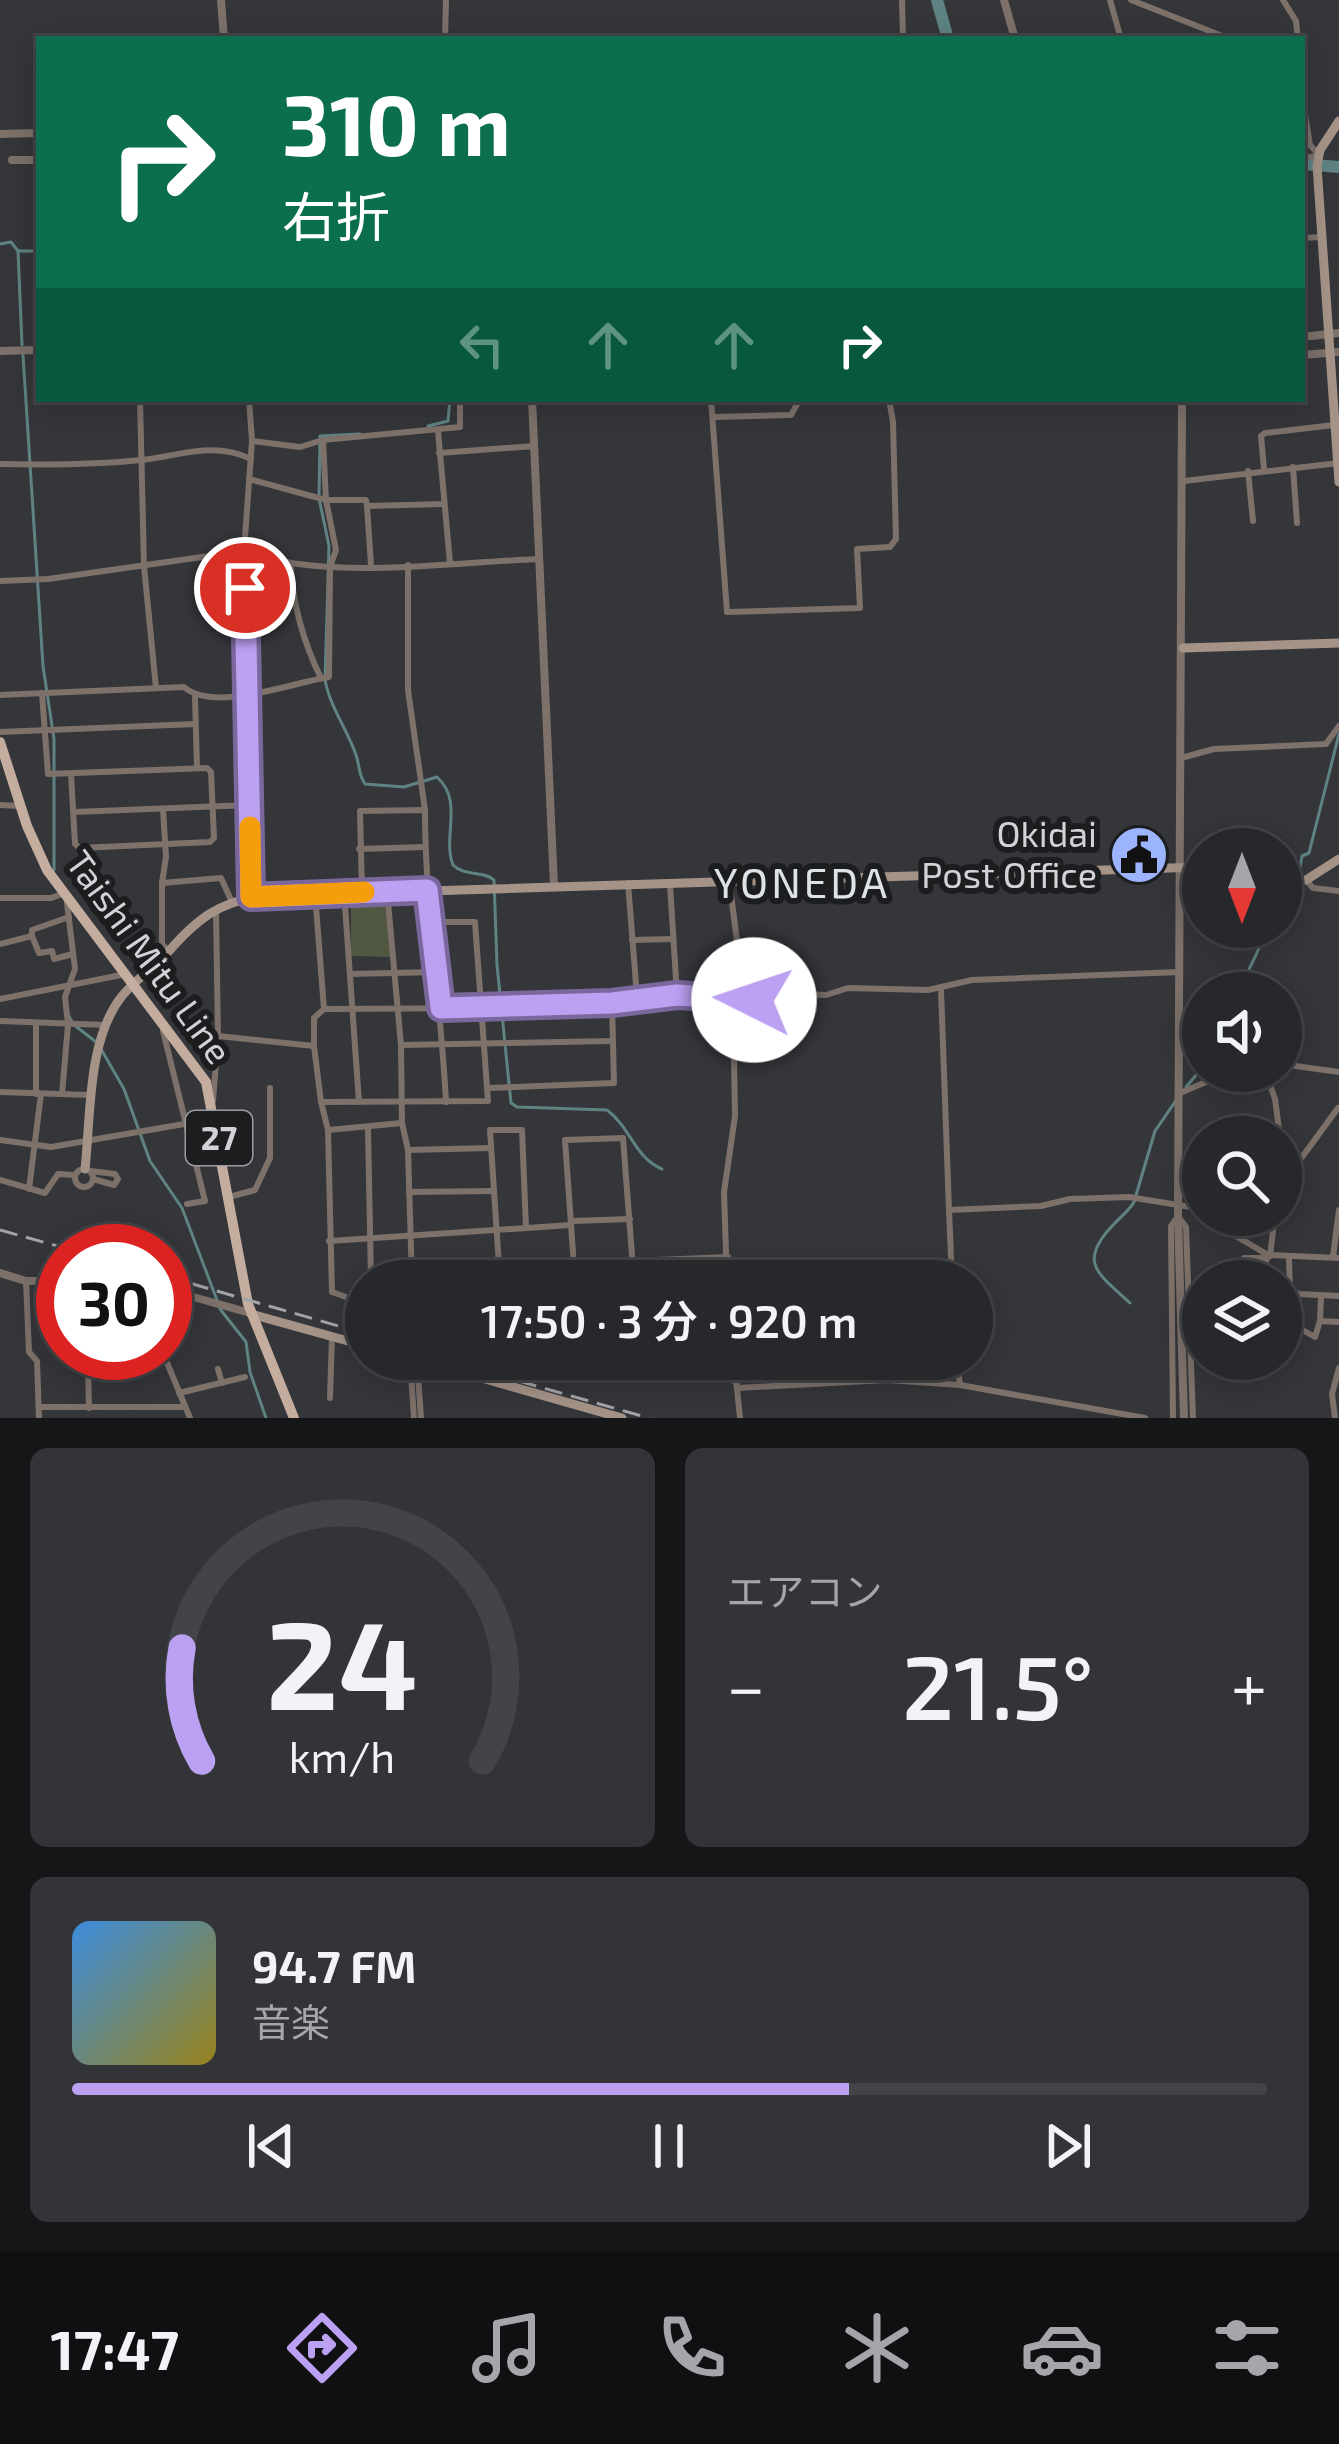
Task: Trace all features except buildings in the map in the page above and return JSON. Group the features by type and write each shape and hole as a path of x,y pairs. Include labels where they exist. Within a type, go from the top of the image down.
{"main road":[{"path":"1339,121 1318,160 1334,334 1339,482"},
{"path":"1183,648 1339,643"},
{"name":"Taishi Mitu Line","path":"0,742 40,857 64,897 198,1066 213,1101 251,1314 294,1418"},
{"path":"1302,880 1339,859"},
{"path":"86,1174 106,1024 130,980 170,951 197,920 232,902 344,892 1180,867"},
{"path":"251,1314 345,1340"},
{"path":"488,1380 622,1418"}],"street":[{"path":"220,0 224,36"},
{"path":"446,0 446,36"},
{"path":"902,0 903,36"},
{"path":"1004,0 1015,36"},
{"path":"1109,0 1119,36"},
{"path":"1131,0 1222,36"},
{"path":"1283,0 1296,21 1298,36"},
{"path":"1305,114 1318,160"},
{"path":"0,134 36,133"},
{"path":"1305,159 1318,160"},
{"path":"0,160 36,160"},
{"path":"1305,238 1322,237"},
{"path":"0,351 36,350"},
{"path":"1305,355 1335,352"},
{"path":"140,402 144,566 156,688"},
{"path":"249,402 252,441 244,551 251,897"},
{"path":"252,441 300,447 323,440 439,431 460,427 460,402"},
{"path":"532,402 554,886"},
{"path":"711,402 727,612 860,608 857,549 890,547 896,539 890,402"},
{"path":"713,417 791,415 798,402"},
{"path":"1182,402 1178,1216 1182,1293"},
{"path":"1264,469 1261,436 1265,433 1334,425"},
{"path":"439,431 450,563"},
{"path":"323,440 321,499 336,550 327,566 324,678"},
{"path":"439,453 535,446"},
{"path":"0,464 144,460 206,449 228,450 250,459"},
{"path":"1184,481 1338,463"},
{"path":"1293,467 1297,523"},
{"path":"1248,471 1253,521"},
{"path":"249,479 321,499 367,500 371,566"},
{"path":"367,506 444,504"},
{"path":"0,581 48,579 244,551 291,564 327,566 540,559"},
{"path":"291,564 310,661 324,678"},
{"path":"408,565 408,690 425,810 427,890 446,1102"},
{"path":"0,695 184,686 195,697 232,699 324,678"},
{"path":"43,693 52,774 196,768 211,772 214,838 210,842 80,848 75,844 71,774"},
{"path":"195,697 196,768"},
{"path":"0,732 196,724"},
{"path":"1180,758 1214,749 1326,744 1339,726"},
{"path":"0,805 20,806"},
{"path":"74,812 249,805"},
{"path":"163,808 162,944 170,951"},
{"path":"362,892 360,811 425,810"},
{"path":"359,849 425,848"},
{"path":"162,883 220,878 232,902"},
{"path":"728,1260 724,1192 736,1116 733,998 738,949 729,879"},
{"path":"1306,880 1313,888 1339,891"},
{"path":"669,881 677,995"},
{"path":"628,883 637,998"},
{"path":"387,891 401,1046 402,1123 409,1150 411,1260"},
{"path":"344,892 359,1102"},
{"path":"315,894 324,1009"},
{"path":"0,898 64,897 75,969 73,1025 62,1094"},
{"path":"213,1101 218,1036 216,908"},
{"path":"69,917 32,930 32,936 39,953 52,951 54,959 73,954"},
{"path":"321,1102 488,1101 475,922 430,922"},
{"path":"0,942 32,936"},
{"path":"632,940 673,939"},
{"path":"350,974 436,972"},
{"path":"345,1297 332,1292 328,1130 314,1046 314,1018 324,1009 612,1003 677,995 733,998 769,1007 802,994 848,988 940,990 972,980 1180,972"},
{"path":"0,999 130,980"},
{"path":"940,990 951,1260"},
{"path":"489,1088 614,1083 612,1003"},
{"path":"159,1016 205,1201 187,1204"},
{"path":"0,1021 106,1024"},
{"path":"29,1189 39,1094 36,1024"},
{"path":"218,1036 314,1046"},
{"path":"401,1046 612,1041"},
{"path":"1302,1067 1339,1072"},
{"path":"229,1197 255,1190 270,1158 270,1088"},
{"path":"0,1092 94,1095"},
{"path":"1302,1157 1338,1108"},
{"path":"0,1140 51,1148 184,1124 217,1123"},
{"path":"328,1130 402,1123"},
{"path":"368,1129 370,1260"},
{"path":"498,1260 490,1130 522,1130 526,1228"},
{"path":"574,1260 566,1140 623,1138 633,1260"},
{"path":"409,1150 491,1148"},
{"path":"0,1180 45,1193 58,1174 86,1174"},
{"path":"409,1192 494,1191"},
{"path":"950,1210 1129,1197 1182,1204"},
{"path":"1244,1258 1336,1258 1339,1210"},
{"path":"1173,1418 1171,1226 1178,1216"},
{"path":"329,1241 630,1219"},
{"path":"1235,1236 1268,1256"},
{"path":"1266,1260 1271,1236"},
{"path":"657,1260 728,1257"},
{"path":"0,1273 36,1281"},
{"path":"26,1281 29,1352 37,1360 39,1418"},
{"path":"1302,1294 1339,1296"},
{"path":"1302,1329 1315,1337 1321,1295"},
{"path":"192,1296 251,1314"},
{"path":"1320,1321 1339,1322"},
{"path":"330,1398 332,1336"},
{"path":"1335,1418 1333,1394 1339,1368"},
{"path":"218,1369 222,1383"},
{"path":"179,1393 244,1377"},
{"path":"88,1380 88,1408"},
{"path":"174,1380 190,1418"},
{"path":"415,1380 417,1418"},
{"path":"734,1380 738,1388 886,1380 960,1385 1145,1418"},
{"path":"736,1380 740,1418"},
{"path":"959,1380 960,1385"},
{"path":"1186,1380 1188,1418"},
{"path":"40,1407 185,1407"}],"green space":[{"path":"384,899 392,957 351,956 351,905"}],"waterway":[{"path":"937,0 947,36"},
{"path":"1305,164 1339,167"},
{"path":"0,244 11,242 18,251 36,251"},
{"path":"18,251 22,345"},
{"path":"23,355 43,666 54,739 54,870"},
{"path":"428,426 448,421 450,402"},
{"path":"360,434 320,436 319,498 329,546 325,680 361,777 365,784 404,787 437,777 449,797 453,865 494,880 511,1103 607,1110 645,1157 662,1169"},
{"path":"1302,856 1309,853 1339,734"},
{"path":"1248,972 1259,948"},
{"path":"69,1016 96,1042"},
{"path":"101,1049 124,1089 150,1161 182,1208 217,1300"},
{"path":"1130,1303 1101,1276 1094,1258 1096,1249 1134,1202 1155,1131 1177,1099"},
{"path":"220,1309 246,1342 250,1372 266,1418"}],"railway":[{"path":"0,1230 36,1240"},
{"path":"192,1284 345,1328"},
{"path":"515,1380 649,1418"}],"slow traffic":[{"path":"250,827 251,897 364,892"}],"place":[{"name":"Okidai Post Office","path":"1139,855"}],"district":[{"name":"YONEDA","path":"802,883"}],"route":[{"path":"245,588 251,897 427,890 441,1008 612,1003 677,995 754,1000"}]}
